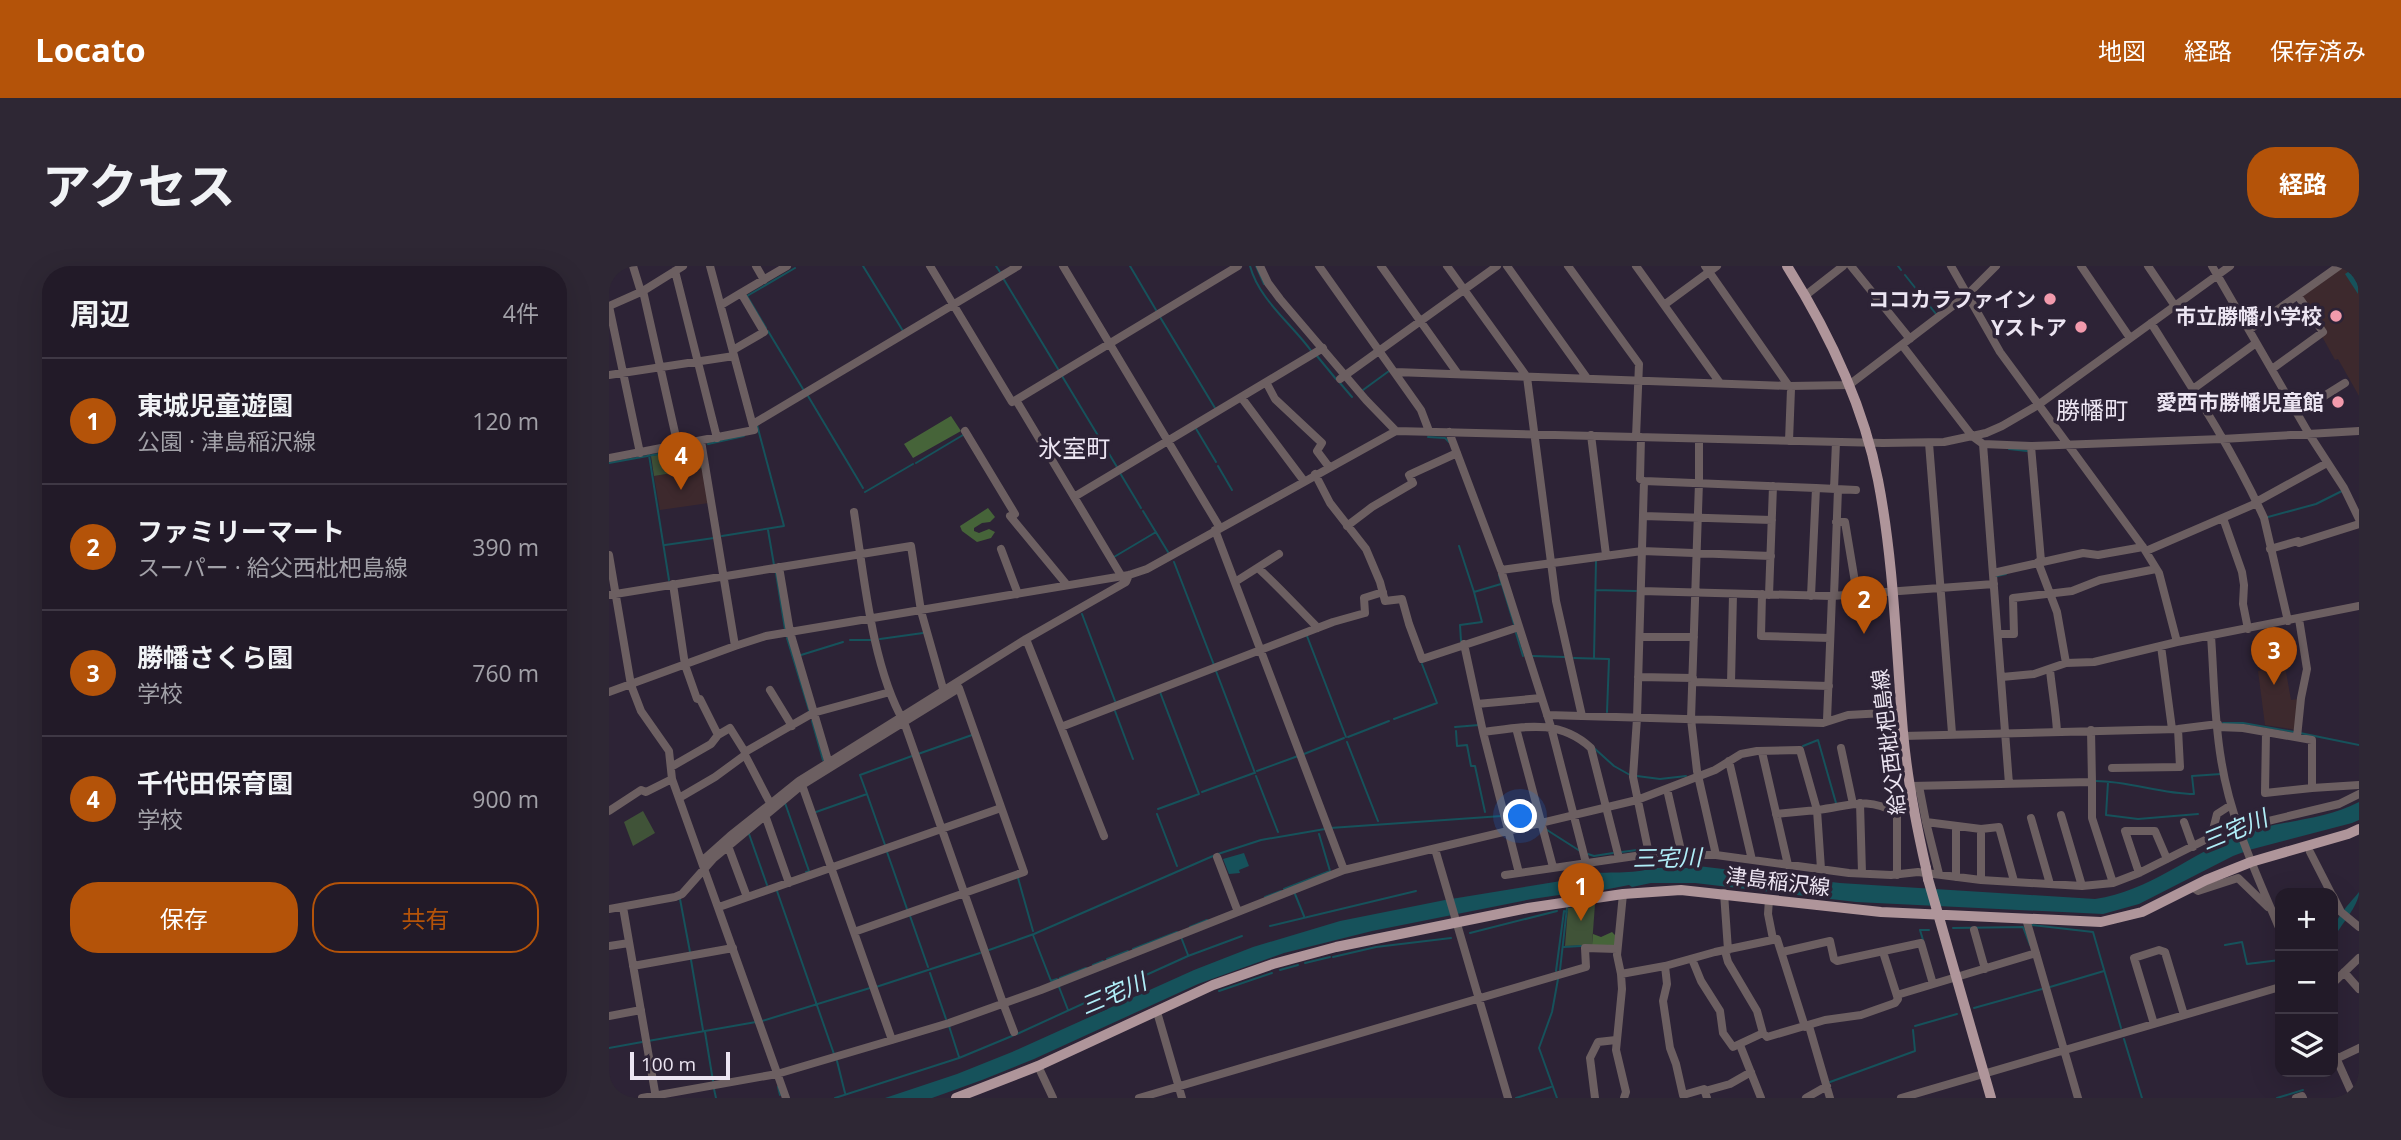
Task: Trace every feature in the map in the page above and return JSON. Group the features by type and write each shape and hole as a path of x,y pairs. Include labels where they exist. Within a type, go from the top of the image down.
{"main road":[{"name":"給父西枇杷島線","path":"1787,266 1806,295 1849,385 1877,477 1892,592 1903,736 1936,913 1991,1098"},
{"name":"津島稲沢線","path":"956,1098 1038,1066 1213,985 1273,964 1336,947 1456,921 1623,894 1681,890 1844,909 2084,923 2110,921 2142,912 2250,858 2349,834 2359,829"}],"street":[{"path":"633,266 642,291 678,446"},
{"path":"609,458 754,429 710,266"},
{"path":"756,266 764,280"},
{"path":"721,306 787,266"},
{"path":"930,266 1012,402"},
{"path":"753,424 1018,266"},
{"path":"1063,266 1168,441 1217,529 1344,870"},
{"path":"609,909 675,897 688,889 704,865 768,809 829,765 1027,640 1126,582 1126,576 1074,497 1016,400 1238,266"},
{"path":"1260,266 1268,283 1323,348 1343,377 1396,431"},
{"path":"1319,266 1421,410 1429,431"},
{"path":"1381,266 1458,374"},
{"path":"1447,266 1527,377 1556,601 1582,716"},
{"path":"1343,377 1497,266"},
{"path":"1507,266 1587,378"},
{"path":"1568,266 1639,364 1640,479 1856,490"},
{"path":"1636,266 1720,383"},
{"path":"1664,305 1707,269 1717,266"},
{"path":"1806,295 1843,266"},
{"path":"1851,266 1910,339"},
{"path":"1951,266 2000,352 2145,549 2165,590 2177,642"},
{"path":"1395,372 1790,386 1849,385 1967,295 1996,266"},
{"path":"2081,266 2130,338"},
{"path":"2148,266 2175,306"},
{"path":"2212,266 2309,434 2344,488 2359,522 2299,543 2298,541 2270,549"},
{"path":"609,692 735,646 790,632 1126,576 1147,569 1396,431 1868,443 1929,443 1972,436 2002,426 2038,405 2230,266"},
{"path":"2249,330 2339,266"},
{"path":"640,453 609,306 642,291 675,269 717,438"},
{"path":"1707,269 1790,386 1789,441"},
{"path":"609,375 734,353 764,332 741,293"},
{"path":"2272,369 2323,332 2298,296"},
{"path":"2151,323 2222,439 2264,518 2288,621"},
{"path":"2193,389 2256,343"},
{"path":"1902,345 1972,436 1983,444 2031,446 2359,431"},
{"path":"1074,497 1323,348"},
{"path":"1266,382 1275,399 1322,443 1317,451 1329,467"},
{"path":"2297,412 2345,383"},
{"path":"1241,397 1304,481"},
{"path":"965,431 1015,514 1010,516 1067,585"},
{"path":"1449,432 1501,570 1551,727 1586,863"},
{"path":"1591,435 1606,555"},
{"path":"1699,439 1691,719 1698,776 1716,855"},
{"path":"701,441 735,646"},
{"path":"1827,720 1836,522 1836,442"},
{"path":"1929,443 1952,733"},
{"path":"1983,444 2009,784"},
{"path":"2031,446 2040,562 2051,594 2066,663"},
{"path":"1347,526 1372,507 1413,483 1409,475 1457,453"},
{"path":"1993,573 2083,552 2098,555 2145,549 2257,503 2327,463"},
{"path":"1315,474 1330,503 1366,549 1385,601 1402,599 1422,659 1519,627"},
{"path":"1644,481 1633,777 1649,854"},
{"path":"1773,486 1771,556 1761,636 1830,638"},
{"path":"1811,596 1816,488"},
{"path":"854,512 870,618 890,692 1014,1032"},
{"path":"1643,516 1772,520"},
{"path":"2223,518 2242,572 2243,604 2248,629"},
{"path":"1836,522 1845,522 1857,594"},
{"path":"612,594 911,546 921,611 945,692"},
{"path":"1001,549 1018,594"},
{"path":"1501,570 1642,551 1771,556"},
{"path":"1235,582 1279,554"},
{"path":"609,555 612,594 631,684 641,711 669,751 672,779 786,1098"},
{"path":"779,567 790,632 829,765"},
{"path":"1258,568 1288,595 1295,606 1318,628"},
{"path":"1998,634 2014,634 2013,598 2072,591 2100,580 2156,569"},
{"path":"673,584 685,665 697,699 700,699 718,735"},
{"path":"1641,592 1833,596 1994,584"},
{"path":"1061,727 1318,628 1365,613 1364,598 1383,592"},
{"path":"1731,683 1733,594"},
{"path":"2001,677 2034,674 2066,663 2094,662 2177,642 2359,606"},
{"path":"2298,734 2308,669 2299,619"},
{"path":"2211,636 2220,758 2231,805 2275,919"},
{"path":"1640,637 1694,637"},
{"path":"1027,640 1104,836"},
{"path":"1464,644 1519,873"},
{"path":"2112,768 2180,767 2161,646"},
{"path":"2050,670 2057,732"},
{"path":"1638,677 1829,686"},
{"path":"854,932 1024,872 959,688 945,692"},
{"path":"770,690 792,726"},
{"path":"679,798 813,713 890,692"},
{"path":"1477,704 1541,698"},
{"path":"1547,715 1823,723 1848,715 1902,712"},
{"path":"1903,736 2175,729 2218,725 2298,734 2312,740 2312,788"},
{"path":"1483,732 1551,727 1568,732 1591,748 1619,858"},
{"path":"671,767 711,744 718,735 730,728 745,754 768,809 789,883"},
{"path":"1515,728 1553,867"},
{"path":"2091,730 2092,818 2113,883"},
{"path":"2266,732 2265,793 2359,785"},
{"path":"1841,748 1856,804 1862,873"},
{"path":"642,1098 777,1074 892,1041 1003,1003 1344,870 1637,800 1715,770 1741,754 1800,750 1817,810 1821,869"},
{"path":"1762,752 1787,865"},
{"path":"1729,761 1752,860"},
{"path":"704,865 729,846 768,809 829,765"},
{"path":"610,809 641,790 646,792 672,779"},
{"path":"1897,875 1897,813 1901,797 1914,787 2092,782"},
{"path":"802,785 892,1041"},
{"path":"1914,787 1926,822 1931,876"},
{"path":"1667,789 1682,855"},
{"path":"2240,830 2339,804 2359,794"},
{"path":"1776,814 1856,804 1881,805 1897,813"},
{"path":"1504,875 1649,854 1716,855 1862,873 1897,875 1918,872 1931,876 2082,886 2113,883 2193,847 2212,834 2217,814 2231,805"},
{"path":"719,907 1001,808"},
{"path":"2061,815 2082,886"},
{"path":"2031,818 2050,884"},
{"path":"1926,822 1981,829 1999,827 2014,881"},
{"path":"2184,822 2193,847"},
{"path":"1955,827 1956,877"},
{"path":"1981,829 1981,880"},
{"path":"2139,873 2125,831 2155,831 2167,859"},
{"path":"729,846 747,897"},
{"path":"1435,849 1508,1098"},
{"path":"2310,852 2328,888"},
{"path":"1217,857 1238,912"},
{"path":"2192,887 2198,891 2238,878 2273,914"},
{"path":"1724,893 1728,962 1757,1011 1763,1033 1767,1037 1833,1018 1861,1015 1895,1003 1898,999 1883,952"},
{"path":"1623,894 1617,949 1622,974 1616,1040 1626,1092 1624,1098"},
{"path":"1769,899 1768,914 1773,939"},
{"path":"2338,905 2344,915 2359,927"},
{"path":"622,906 656,1097"},
{"path":"2026,919 2078,1098"},
{"path":"1974,930 1985,969"},
{"path":"1622,974 1777,939 1830,1098"},
{"path":"1782,952 1830,941 1834,959 1837,961 1921,943 1933,984"},
{"path":"609,946 629,943"},
{"path":"633,966 733,948"},
{"path":"1139,1098 1586,967 1585,948 1617,949"},
{"path":"2154,1024 2134,958 2159,950 2165,952 2184,1015"},
{"path":"1897,995 2036,953"},
{"path":"2338,978 2359,958"},
{"path":"1692,959 1701,981 1720,1011 1723,1033 1733,1047 1763,1033"},
{"path":"1665,966 1667,985 1663,1001 1670,1048 1683,1095"},
{"path":"2344,972 2359,989"},
{"path":"1901,1098 2275,988"},
{"path":"609,1016 641,1010"},
{"path":"1157,1012 1182,1098"},
{"path":"1595,1098 1591,1054 1598,1042 1616,1040"},
{"path":"1740,1045 1761,1098"},
{"path":"2338,1054 2359,1048"},
{"path":"2338,1062 2354,1098"},
{"path":"1038,1066 1053,1098"},
{"path":"1672,1098 1704,1089 1706,1095 1751,1072"},
{"path":"1806,1098 1827,1086"},
{"path":"2296,1098 2302,1098"}],"shaded area":[{"name":"市立勝幡小学校","path":"2343,266 2359,266 2359,396 2338,359 2335,360 2302,300 2303,295"},
{"path":"2359,267 2358,294 2345,274"},
{"path":"951,416 961,431 913,458 904,444"},
{"path":"700,448 703,468 654,476 651,456"},
{"path":"703,468 709,503 660,510 654,476"},
{"path":"988,508 995,517 990,522 974,528 974,531 979,533 989,529 995,532 991,538 977,542 962,531 960,526"},
{"path":"2285,666 2291,700 2300,699 2297,730 2265,725 2258,671"},
{"path":"2359,802 2359,820 2249,850 2139,904 2103,914 1856,902 1695,883 1651,883 1532,899 1372,931 1284,953 1198,984 1034,1059 932,1098 885,1098 1012,1052 1194,970 1253,947 1340,921 1567,880 1592,873 1645,870 1656,865 1657,868 1698,866 1840,883 2095,899 2115,895 2152,880 2241,834 2331,813"},
{"path":"643,811 655,833 633,846 624,822"},
{"path":"1244,853 1249,866 1239,870 1240,873 1229,874 1223,859"},
{"path":"2359,892 2356,903 2338,932 2338,919"},
{"path":"1595,904 1592,945 1565,946 1568,908"},
{"path":"1612,932 1615,935 1615,945 1592,945 1593,934 1601,937"}],"waterway":[{"path":"863,266 903,331"},
{"path":"996,266 1000,272"},
{"path":"1130,266 1156,310"},
{"path":"1250,266 1261,290 1312,352"},
{"path":"1256,266 1264,284"},
{"path":"1898,266 1901,270"},
{"path":"766,328 747,296 795,268"},
{"path":"1905,275 1936,314"},
{"path":"1003,278 1058,369"},
{"path":"1160,317 1215,408"},
{"path":"768,331 803,389"},
{"path":"1317,356 1336,379"},
{"path":"1363,390 1389,371"},
{"path":"1062,376 1117,467"},
{"path":"1340,383 1352,397"},
{"path":"808,396 863,488"},
{"path":"722,536 784,526 757,425"},
{"path":"1195,427 1216,462"},
{"path":"916,463 963,435"},
{"path":"708,444 744,436"},
{"path":"1428,437 1445,438 1449,442"},
{"path":"609,463 697,447"},
{"path":"2009,449 2027,451"},
{"path":"649,455 669,580"},
{"path":"865,492 913,464"},
{"path":"1218,466 1232,490"},
{"path":"1120,473 1141,508"},
{"path":"2268,517 2316,504 2342,491"},
{"path":"1143,511 1168,552"},
{"path":"768,530 774,565"},
{"path":"1114,557 1156,532"},
{"path":"665,545 714,538"},
{"path":"1459,546 1474,592"},
{"path":"1594,657 1596,561"},
{"path":"1174,562 1214,665"},
{"path":"776,573 785,629"},
{"path":"1997,576 2006,574"},
{"path":"1499,575 1514,624"},
{"path":"1461,641 1460,625 1482,622 1474,592 1501,584"},
{"path":"1596,590 1636,591"},
{"path":"1082,614 1115,701"},
{"path":"880,639 923,633"},
{"path":"1516,633 1523,656"},
{"path":"1307,636 1346,737"},
{"path":"787,638 809,710"},
{"path":"850,640 871,640"},
{"path":"801,655 843,642"},
{"path":"1532,656 1565,657"},
{"path":"1574,658 1609,659 1607,712"},
{"path":"1394,719 1437,703 1422,664"},
{"path":"1216,671 1255,773"},
{"path":"1158,809 1199,794 1160,692"},
{"path":"1115,711 1133,759"},
{"path":"812,721 823,760"},
{"path":"1348,737 1389,721"},
{"path":"2223,723 2243,723 2294,732"},
{"path":"1455,727 1479,725"},
{"path":"1456,731 1457,746 1467,745 1471,766 1475,766 1485,812"},
{"path":"2300,733 2359,745"},
{"path":"918,754 972,735"},
{"path":"1304,754 1344,738"},
{"path":"1803,746 1818,740 1836,803"},
{"path":"1347,742 1378,821"},
{"path":"1594,748 1614,766 1630,775"},
{"path":"867,794 860,775 912,756"},
{"path":"1257,771 1298,756"},
{"path":"1202,792 1254,773"},
{"path":"2096,781 2194,794 2192,776 2221,774"},
{"path":"1256,776 1278,832"},
{"path":"1637,776 1660,779 1686,776"},
{"path":"2108,782 2106,815 2138,819 2198,814"},
{"path":"816,812 867,794 885,845"},
{"path":"785,803 809,871 806,872"},
{"path":"1157,814 1177,866"},
{"path":"1330,828 1502,816"},
{"path":"1509,816 1527,816 1533,821"},
{"path":"1218,854 1261,840 1325,829"},
{"path":"1547,830 1580,851"},
{"path":"749,834 767,885"},
{"path":"1284,889 1330,871 1319,834"},
{"name":"三宅川","path":"1622,852 1644,849"},
{"path":"887,852 907,909"},
{"path":"1588,854 1594,856 1613,853"},
{"path":"989,950 1034,934 1213,856"},
{"path":"1018,878 1033,931"},
{"path":"777,891 834,1054"},
{"path":"1265,897 1281,891"},
{"path":"1270,926 1416,891"},
{"path":"1295,894 1304,916"},
{"path":"680,899 690,952"},
{"path":"1560,970 1567,908"},
{"path":"1470,933 1557,911"},
{"path":"1556,971 1564,911 1567,912"},
{"path":"910,916 928,967"},
{"path":"1190,927 1207,920"},
{"path":"2032,925 2093,932 2121,1028"},
{"path":"1953,928 2023,927 2030,945"},
{"path":"1923,940 1920,930 1929,930"},
{"path":"1133,949 1177,932"},
{"path":"1033,935 1051,981 1057,979"},
{"name":"三宅川","path":"1146,975 1242,936"},
{"path":"1181,937 1188,955"},
{"path":"1333,957 1376,947 1451,938"},
{"path":"2225,945 2242,942 2247,964 2275,961"},
{"path":"1564,947 1581,946"},
{"path":"1107,959 1128,951"},
{"path":"876,987 980,953"},
{"path":"1305,963 1330,957"},
{"path":"691,960 703,1030"},
{"path":"1093,965 1103,961"},
{"path":"1280,970 1298,965"},
{"path":"1060,978 1086,968"},
{"path":"2050,987 2104,971"},
{"path":"930,973 946,1019"},
{"path":"1219,991 1272,973"},
{"name":"三宅川","path":"1017,1034 1139,978"},
{"path":"1557,1098 1539,1048 1552,1012 1558,979"},
{"path":"1059,987 1068,1010"},
{"path":"762,1021 870,988"},
{"path":"1974,1008 2042,989"},
{"path":"1915,1026 1957,1014"},
{"path":"648,1041 756,1022"},
{"path":"949,1026 959,1057"},
{"path":"1830,1082 1915,1051 1913,1030"},
{"path":"705,1032 713,1081"},
{"path":"835,1098 959,1058 1012,1036"},
{"path":"2124,1039 2142,1098"},
{"path":"609,1048 642,1042"},
{"path":"837,1061 845,1093"},
{"path":"778,1087 780,1095"},
{"path":"1516,1098 1551,1087"},
{"path":"714,1089 716,1098"},
{"path":"2277,1098 2303,1090"}],"place":[{"name":"ココカラファイン","path":"2050,299"},
{"name":"市立勝幡小学校","path":"2336,316"},
{"name":"Yストア","path":"2081,327"},
{"name":"愛西市勝幡児童館","path":"2338,402"},
{"name":"千代田保育園","path":"681,490"},
{"name":"ファミリーマート","path":"1864,634"},
{"name":"勝幡さくら園","path":"2274,685"},
{"name":"東城児童遊園","path":"1581,921"}],"district":[{"name":"勝幡町","path":"2092,409"},
{"name":"氷室町","path":"1074,447"}]}
